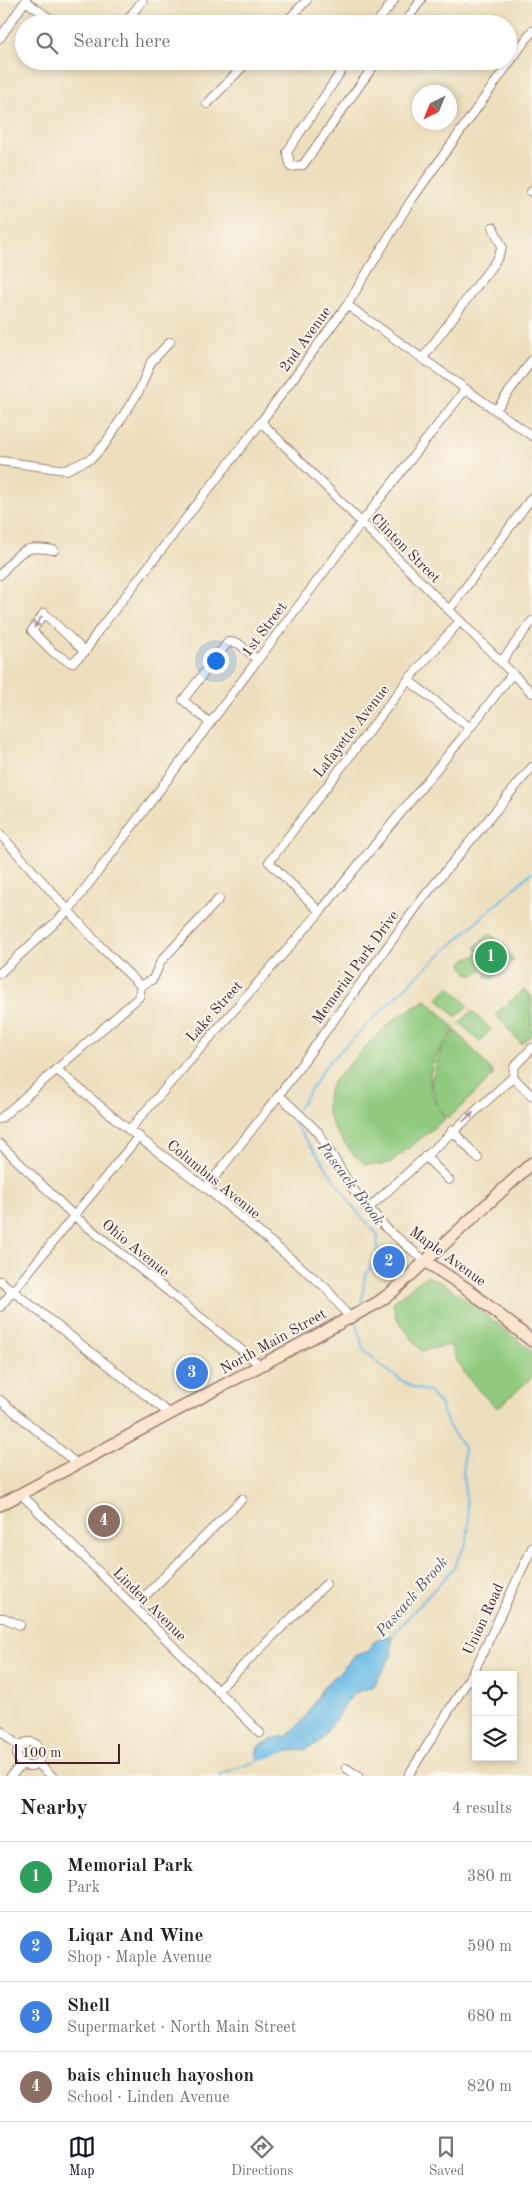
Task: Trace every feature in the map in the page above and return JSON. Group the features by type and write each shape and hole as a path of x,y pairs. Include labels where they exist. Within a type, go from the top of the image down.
{"main road":[{"name":"North Main Street","path":"0,1505 391,1293 532,1163"},
{"name":"Maple Avenue","path":"425,1261 466,1288 532,1341"}],"street":[{"path":"15,15 25,0 46,15"},
{"path":"132,15 144,0"},
{"path":"293,15 307,0"},
{"path":"383,15 394,0"},
{"path":"410,15 421,0"},
{"path":"0,38 15,15"},
{"name":"2nd Avenue","path":"517,52 532,31"},
{"path":"207,104 239,70"},
{"path":"342,70 287,152 291,167 303,165 371,70"},
{"name":"2nd Avenue","path":"85,652 98,632 261,422 347,305 410,202 504,70"},
{"path":"422,359 498,259 502,247 493,227"},
{"path":"347,305 532,436"},
{"path":"0,461 66,470 92,458 105,444 139,390 151,362 170,342"},
{"path":"496,410 532,360"},
{"name":"1st Street","path":"0,972 69,910 361,523 465,390"},
{"name":"Clinton Street","path":"261,422 532,693"},
{"path":"449,610 532,496"},
{"path":"0,575 25,549 37,547 54,550"},
{"path":"44,614 85,652 72,663 54,652 32,631 44,614"},
{"name":"Lafayette Avenue","path":"320,912 269,862 408,680 460,621"},
{"path":"501,662 532,621"},
{"path":"210,723 183,700 228,642 238,643 258,660"},
{"path":"408,680 470,728 512,674"},
{"name":"Lake Street","path":"129,1130 320,912 470,728"},
{"name":"Memorial Park Drive","path":"206,1188 279,1095 423,898 532,767"},
{"path":"0,834 101,947 141,986"},
{"path":"0,1119 139,997 141,986 153,979 161,961 219,899"},
{"path":"369,1208 452,1130 513,1077 514,1067 532,1048"},
{"name":"Columbus Avenue","path":"56,1069 129,1130 206,1188 356,1313"},
{"path":"513,1077 532,1096"},
{"name":"Maple Avenue","path":"279,1095 318,1132 352,1188 369,1208 388,1229 425,1261"},
{"path":"452,1130 478,1158"},
{"path":"0,1307 139,1136"},
{"name":"Ohio Avenue","path":"0,1144 73,1215 260,1365"},
{"path":"425,1156 449,1180"},
{"path":"0,1280 170,1414"},
{"path":"0,1400 77,1464"},
{"name":"Linden Avenue","path":"21,1494 260,1733"},
{"path":"134,1608 242,1499"},
{"name":"Union Road","path":"408,1776 475,1669 532,1548"},
{"path":"217,1691 326,1584"},
{"path":"0,1618 20,1625"},
{"path":"0,1730 19,1747"},
{"path":"28,1742 35,1744 41,1753 37,1763 30,1766 22,1764 17,1757 19,1747 28,1742"},
{"path":"37,1763 52,1776"},
{"path":"11,1776 22,1764"},
{"path":"346,1768 358,1776"}],"green space":[{"path":"490,933 514,960 492,979 486,978 486,970 483,969 474,975 467,973 462,963 466,958 476,956 478,951 475,947"},
{"path":"449,986 468,1006 456,1017 437,998"},
{"path":"525,989 532,997 532,1034 521,1044 495,1014"},
{"path":"426,1000 455,1030 436,1056 432,1065 430,1085 437,1105 431,1082 441,1050 456,1031 493,1072 492,1077 448,1119 439,1108 445,1119 391,1162 381,1165 365,1164 353,1154 335,1130 327,1111 327,1097 332,1083 394,1019"},
{"path":"472,1011 491,1030 479,1042 460,1022"},
{"path":"426,1276 435,1279 479,1309 532,1351 532,1377 498,1408 470,1380 458,1363 450,1345 421,1351 396,1317 393,1302"}],"water":[{"path":"392,1636 391,1656 374,1686 353,1694 320,1742 306,1749 284,1752 260,1760 256,1755 258,1747 274,1738 287,1736 305,1718 324,1686 354,1656 369,1651 374,1641 382,1637"}],"waterway":[{"name":"Pascack Brook","path":"298,1109 327,1064 417,976 532,872"},
{"name":"Pascack Brook","path":"296,1113 292,1121 352,1206 378,1235 377,1257 365,1276 361,1307"},
{"name":"Pascack Brook","path":"358,1319 357,1324 363,1349 385,1369 412,1387 429,1392 440,1404 448,1425 464,1448 463,1477 469,1521 467,1542 453,1569 390,1637"},
{"name":"Pascack Brook","path":"220,1776 226,1772 285,1751"}],"place":[{"name":"Memorial Park","path":"491,957"},
{"name":"Liqar And Wine","path":"389,1262"},
{"name":"Shell","path":"192,1373"},
{"name":"bais chinuch hayoshon","path":"104,1521"}]}
